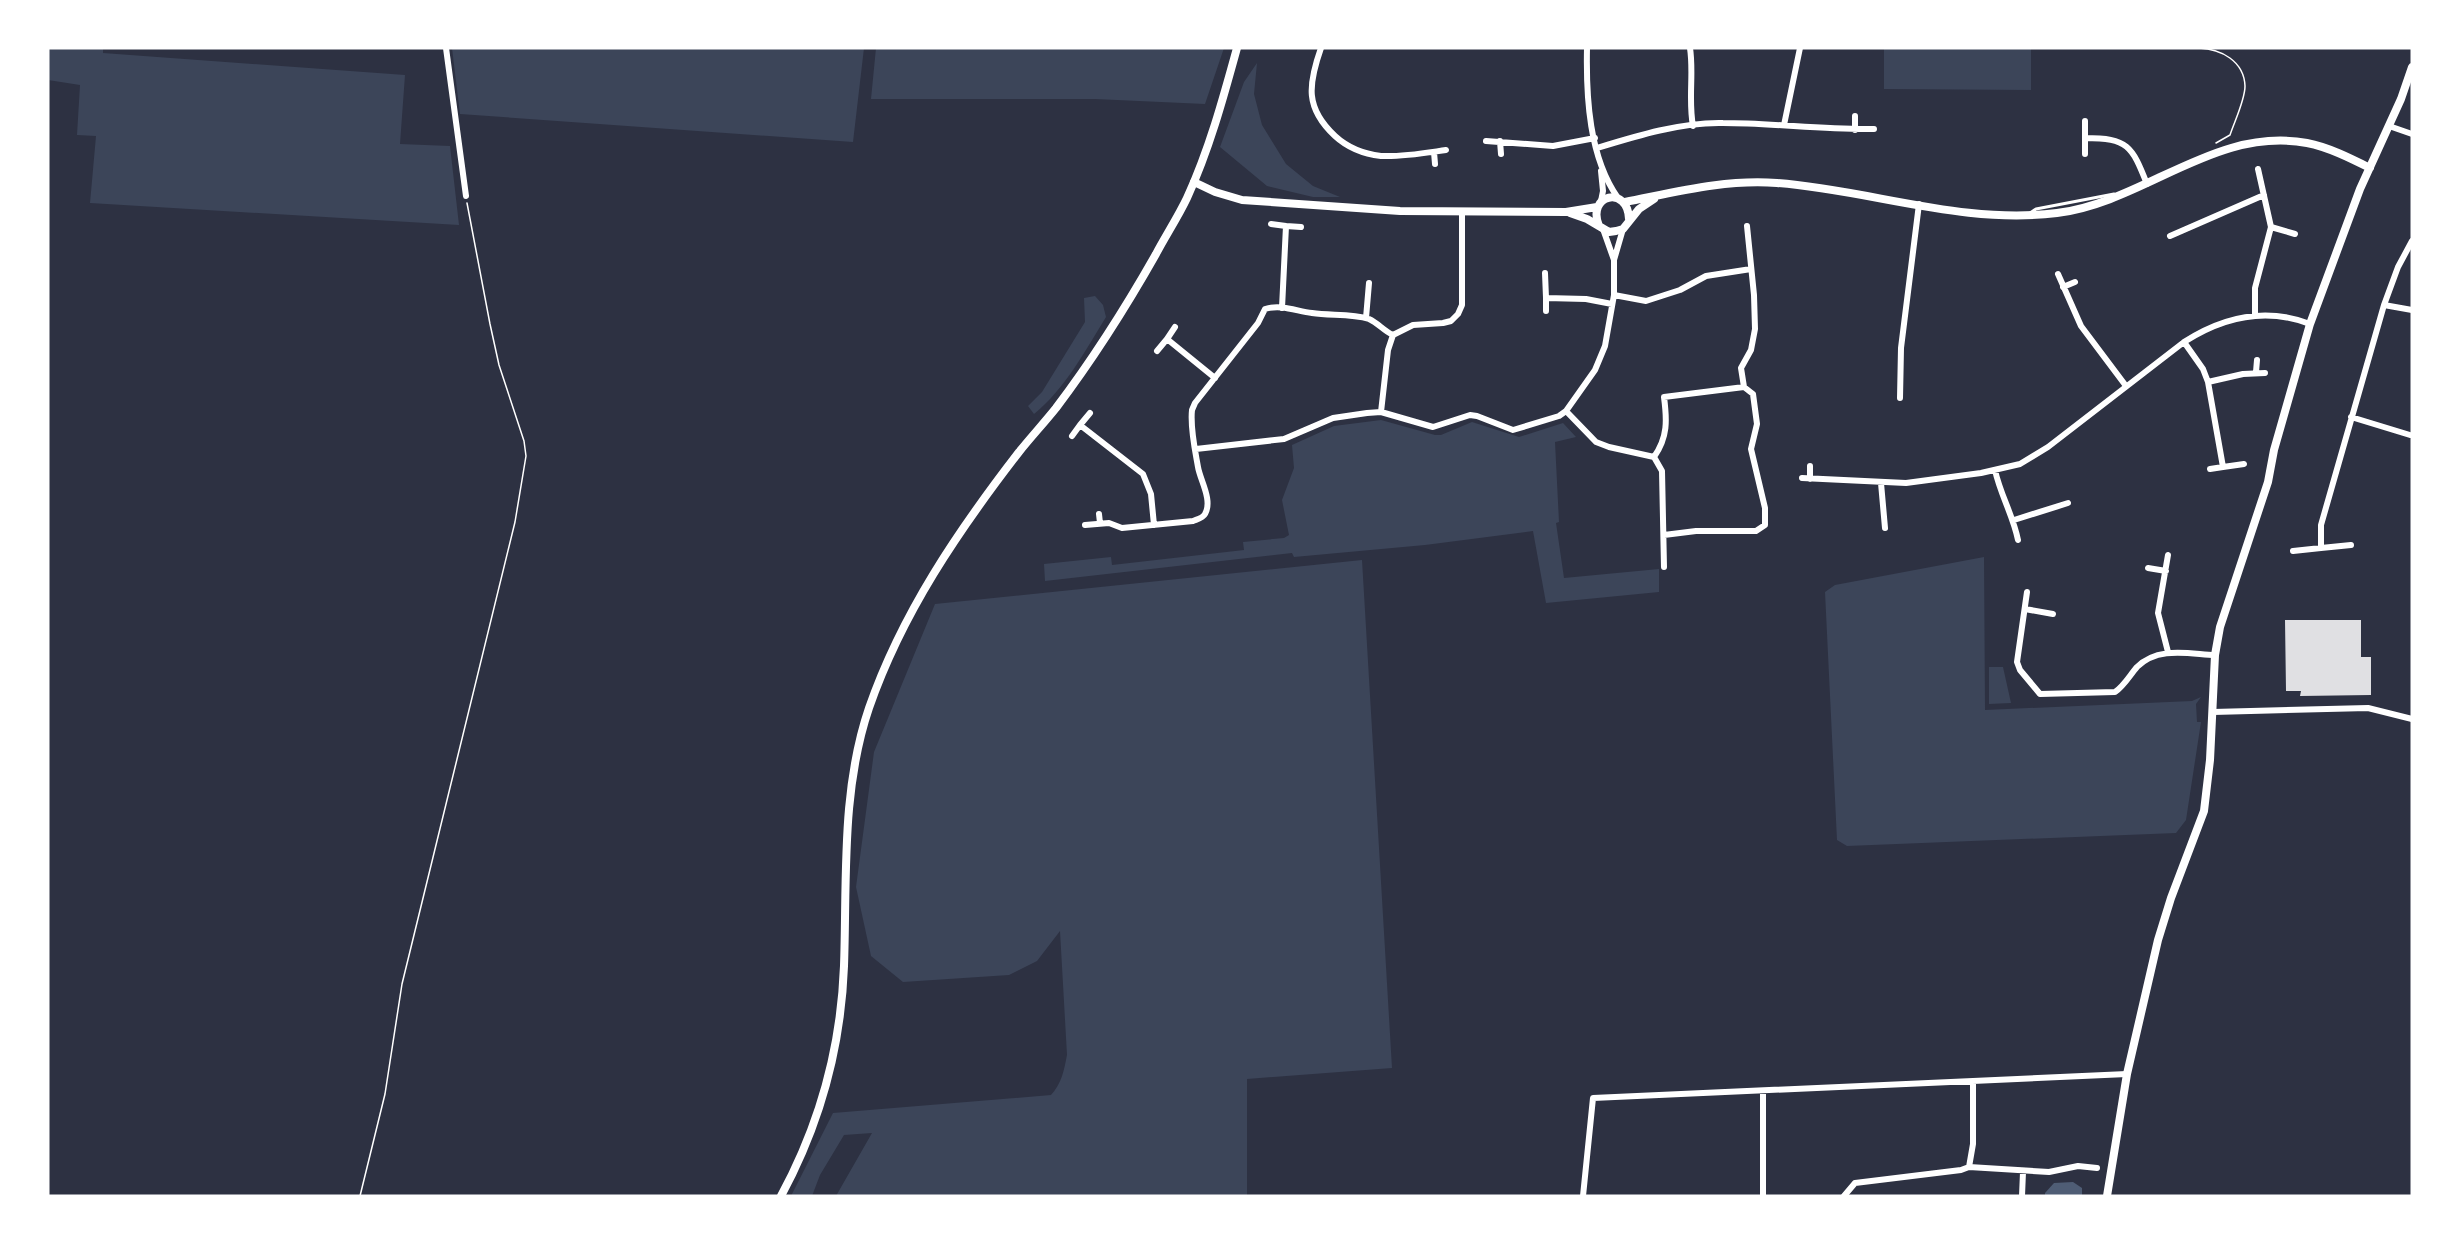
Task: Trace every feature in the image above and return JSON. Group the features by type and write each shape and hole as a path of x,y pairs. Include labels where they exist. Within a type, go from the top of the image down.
{"main road":[{"path":"781,1196 806,1145 825,1092 835,1054 844,968 849,809 861,740 883,671 902,628 942,560 994,485 1055,408 1123,312 1194,182 1221,107 1237,48"}],"street":[{"path":"446,48 466,196"},
{"path":"1321,48 1311,84 1314,108 1320,122 1340,140 1359,152 1380,156 1400,156 1446,150"},
{"path":"1587,48 1589,105 1600,161 1608,184 1629,209 1629,219"},
{"path":"1690,48 1692,66 1689,106 1693,126"},
{"path":"1784,125 1800,48"},
{"path":"2107,1196 2127,1074 2158,940 2171,898 2204,811 2208,783 2215,655 2230,593 2268,482 2279,430 2310,324 2370,168 2405,91 2412,67"},
{"path":"1855,116 1855,129"},
{"path":"2085,121 2085,154"},
{"path":"1597,148 1693,126 1721,123 1784,125 1822,130 1874,129"},
{"path":"2389,126 2412,134"},
{"path":"1486,141 1553,146 1595,138"},
{"path":"2085,138 2103,138 2125,145 2130,149 2147,184"},
{"path":"1194,182 1215,192 1259,202 1400,211 1462,212 1566,212 1599,204 1609,197 1622,200 1658,196 1694,187 1748,182 1806,186 1986,215 2023,216 2079,209 2106,202 2216,152 2253,142 2279,140 2308,143 2346,156 2370,168"},
{"path":"1500,141 1501,154"},
{"path":"1434,152 1435,164"},
{"path":"1600,161 1603,191 1595,216 1614,260"},
{"path":"2255,316 2255,288 2271,227 2258,169"},
{"path":"2170,236 2264,195"},
{"path":"1196,449 1284,439 1333,418 1381,412 1434,427 1470,415 1513,430 1559,416 1566,411 1602,357 1614,295 1614,260 1623,229 1629,219 1658,196"},
{"path":"1900,398 1901,348 1919,204"},
{"path":"1381,412 1388,350 1393,335 1413,325 1452,321 1461,315 1462,212"},
{"path":"1566,212 1609,232 1623,229"},
{"path":"1271,224 1301,227"},
{"path":"1282,308 1286,226"},
{"path":"1664,535 1696,531 1756,531 1765,525 1765,508 1751,449 1757,424 1755,400 1753,394 1744,387 1741,368 1751,350 1755,329 1747,226"},
{"path":"2271,227 2295,234"},
{"path":"2321,548 2321,525 2384,305 2398,267 2412,241"},
{"path":"1614,295 1646,301 1680,290 1706,276 1751,269"},
{"path":"1545,273 1546,311"},
{"path":"2058,274 2081,326 2126,386"},
{"path":"2063,287 2075,282"},
{"path":"1366,318 1369,283"},
{"path":"1546,298 1586,299 1612,304"},
{"path":"2384,305 2412,310"},
{"path":"1085,525 1109,523 1122,528 1154,525 1193,521 1201,519 1206,513 1192,410 1254,328 1265,309 1282,308 1311,314 1366,318 1393,335"},
{"path":"1802,478 1881,483 1934,480 2020,464 2184,342 2221,321 2255,316 2295,319 2310,324"},
{"path":"1157,351 1175,327"},
{"path":"1167,339 1215,378"},
{"path":"2184,342 2203,369 2208,382 2223,467"},
{"path":"2256,372 2257,360"},
{"path":"2208,382 2256,372 2265,373"},
{"path":"1654,457 1664,441 1667,425 1664,397 1744,387"},
{"path":"1566,411 1596,442 1654,457 1662,471 1664,567"},
{"path":"1072,436 1090,413"},
{"path":"2351,417 2410,435"},
{"path":"1080,426 1143,474 1151,494 1154,525"},
{"path":"2210,469 2244,464"},
{"path":"1810,466 1810,479"},
{"path":"1995,470 1999,489 2014,519 2018,540"},
{"path":"1881,483 1885,528"},
{"path":"2014,519 2068,503"},
{"path":"1099,514 1100,523"},
{"path":"2293,550 2351,545"},
{"path":"2168,555 2158,613 2168,652"},
{"path":"2148,568 2166,571"},
{"path":"2027,591 2017,662 2020,670 2040,694 2115,692 2141,664 2168,652 2215,655"},
{"path":"2025,609 2053,614"},
{"path":"2213,712 2368,708 2412,719"},
{"path":"1583,1196 1593,1098 2127,1074"},
{"path":"1969,1167 1973,1144 1973,1081"},
{"path":"1763,1090 1764,1196"},
{"path":"1844,1196 1855,1183 1961,1170 1969,1167 2023,1172 2049,1172 2078,1166 2097,1168"},
{"path":"2022,1196 2023,1172"}],"path":[{"path":"2199,48 2217,50 2227,55 2238,66 2245,87 2230,135 2213,144"},
{"path":"360,1196 385,1094 405,973 515,522 526,456 524,441 500,365 490,324 466,196"}],"shaded area":[{"path":"48,48 103,48 103,53 405,75 400,144 450,146 459,225 90,203 96,136 77,135 80,85 48,80"},
{"path":"452,48 864,48 853,142 460,114"},
{"path":"876,48 1224,48 1205,104 1095,99 871,99"},
{"path":"1884,48 2031,48 2031,90 1884,89"},
{"path":"1257,63 1254,94 1262,125 1286,164 1313,186 1340,197 1313,197 1267,186 1220,147 1244,82"},
{"path":"1095,296 1103,305 1106,317 1065,381 1034,414 1028,406 1042,392 1085,322 1084,298"},
{"path":"1381,420 1435,435 1441,435 1472,422 1519,437 1563,423 1576,437 1555,442 1559,522 1556,523 1564,578 1659,569 1659,592 1546,603 1533,531 1425,545 1294,557 1292,553 1045,581 1044,564 1111,557 1112,565 1244,550 1243,542 1284,538 1289,535 1282,500 1294,468 1292,445 1334,426"},
{"path":"1984,557 1985,710 2192,701 2201,697 2196,704 2197,722 2201,722 2186,820 2176,833 1847,846 1837,840 1825,592 1835,585"},
{"path":"1362,560 1392,1068 1247,1079 1247,1196 836,1196 872,1133 844,1135 820,1175 812,1196 791,1196 833,1113 1051,1095 1058,1086 1064,1071 1067,1055 1060,931 1037,961 1009,975 903,982 871,956 856,887 874,752 935,604"},
{"path":"1989,667 2003,667 2011,703 1989,704"},
{"path":"2073,1182 2082,1188 2082,1196 2045,1196 2054,1183"}],"building":[{"path":"2285,620 2361,620 2361,657 2371,657 2371,695 2300,696 2301,691 2286,691"}]}
